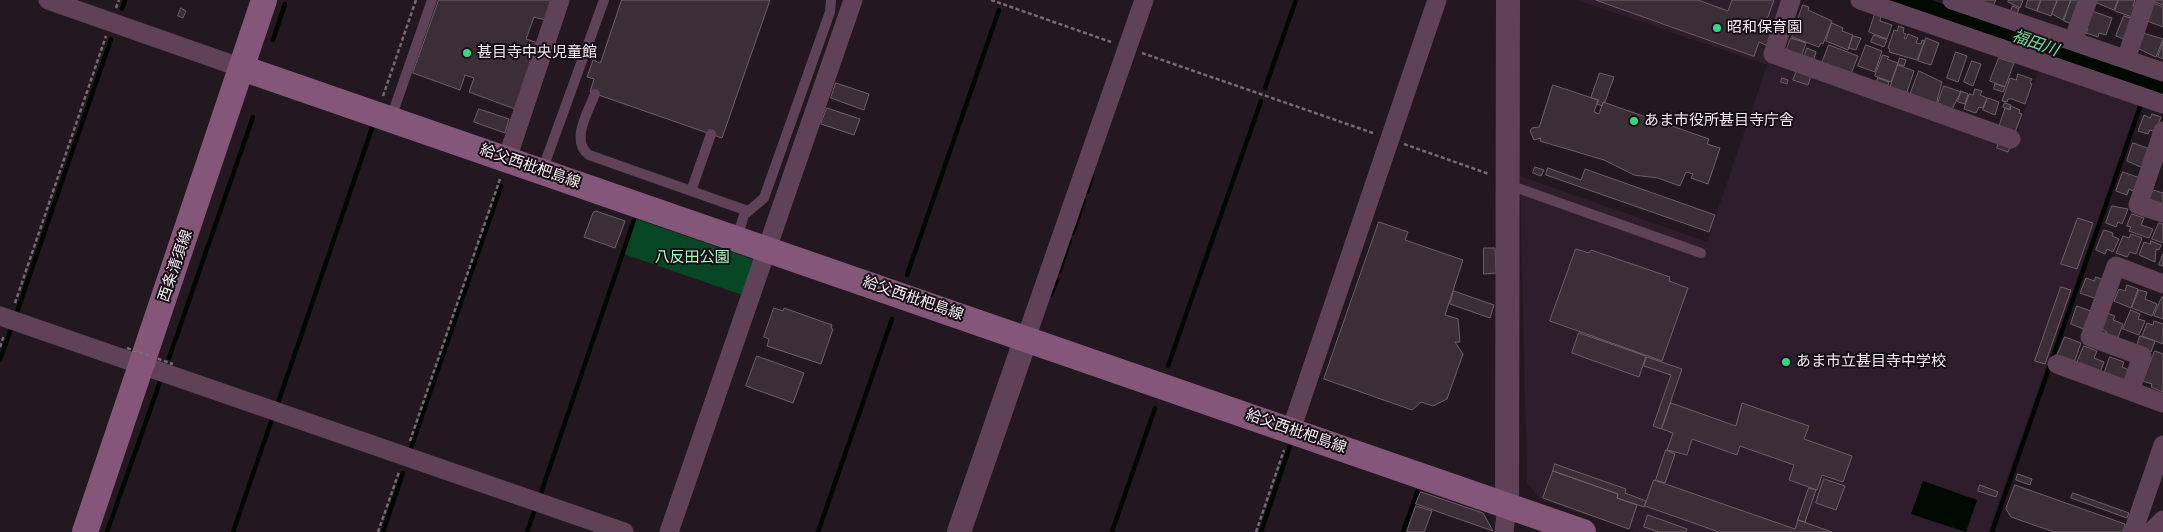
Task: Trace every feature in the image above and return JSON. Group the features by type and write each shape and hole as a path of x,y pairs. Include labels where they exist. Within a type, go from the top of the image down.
{"main road":[{"name":"西条清須線","path":"85,532 135,357 242,68 264,0"},
{"name":"給父西枇杷島線","path":"242,68 1583,532"}],"street":[{"path":"48,0 242,68"},
{"path":"507,159 560,0"},
{"path":"669,532 853,0"},
{"path":"959,532 1144,0"},
{"path":"1290,430 1437,0"},
{"path":"1504,532 1507,505 1508,0"},
{"path":"1791,0 1773,54 2011,139"},
{"path":"1860,0 2163,104"},
{"path":"1952,0 2163,72"},
{"path":"2074,41 2088,0"},
{"path":"2126,59 2146,0"},
{"path":"2163,130 2138,205 2163,213"},
{"path":"2130,391 2142,356 2090,338 2116,266 2163,284"},
{"path":"5,317 135,357 612,530"},
{"path":"2057,364 2163,403"},
{"path":"2133,532 2163,445"},
{"path":"2151,532 2163,520"}],"lane":[{"path":"384,116 432,0"},
{"path":"542,171 604,0"},
{"path":"737,238 744,215 764,198 830,12 831,0"},
{"path":"595,94 580,136 580,145 583,151 589,155 748,211"},
{"path":"691,191 711,134"},
{"path":"1509,183 1702,253"}],"path":[{"path":"0,347 5,317 118,0"},
{"path":"384,116 416,0"},
{"path":"990,0 1390,139 1509,183"},
{"path":"378,532 507,159"},
{"path":"135,357 173,364"},
{"path":"1256,532 1290,430"}],"shaded area":[{"name":"あま市立甚目寺中学校","path":"1577,0 1785,0 1766,55 2013,143 2040,67 2140,99 1988,532 1634,532 1539,498 1527,482 1520,176 1707,242 1767,65"}],"green space":[{"name":"八反田公園","path":"636,219 760,262 748,297 624,254"}],"water":[{"name":"福田川","path":"1882,0 1931,0 2163,79 2163,96"},
{"path":"1923,481 1977,500 1966,532 1911,514"}],"building":[{"path":"439,0 552,0 545,20 534,17 526,39 538,43 515,109 469,92 474,78 465,75 460,90 413,73"},
{"path":"622,0 770,0 722,138 590,92 594,79 587,77 593,60 600,63"},
{"name":"昭和保育園","path":"1596,0 1698,0 1728,11 1732,0 1774,0 1766,22 1775,25 1768,46 1759,42 1754,56"},
{"path":"1980,0 1996,0 1993,6"},
{"path":"2009,0 2023,0 2020,8 2008,2"},
{"path":"2028,0 2041,0 2037,11 2026,7"},
{"path":"2041,0 2057,0 2051,16 2037,11"},
{"path":"2058,0 2071,0 2063,20 2052,14"},
{"path":"2071,0 2084,0 2074,25 2064,21"},
{"path":"2098,0 2118,0 2114,10 2097,3"},
{"path":"2119,0 2135,0 2133,6 2139,8 2135,18 2115,11"},
{"path":"2163,0 2163,5 2152,1"},
{"path":"2153,3 2163,7 2163,27 2147,21"},
{"path":"1803,5 1809,7 1808,10 1832,21 1823,44 1821,43 1819,47 1792,37"},
{"path":"2013,6 2019,9 2015,18 2009,15"},
{"path":"181,8 186,11 183,18 178,16"},
{"path":"2092,11 2112,18 2106,35 2099,33 2098,37 2086,33"},
{"path":"1875,14 1881,16 1880,21 1892,25 1887,39 1869,32"},
{"path":"2124,16 2134,19 2127,40 2116,36"},
{"path":"1832,23 1843,28 1842,31 1853,35 1848,50 1826,41"},
{"path":"1899,26 1904,28 1903,33 1906,34 1904,38 1906,39 1908,34 1918,38 1916,43 1921,44 1922,40 1925,41 1917,60 1889,52 1890,49 1888,48 1894,30 1897,31"},
{"path":"2143,33 2163,39 2156,57 2137,48"},
{"path":"1874,35 1887,40 1884,47 1871,42"},
{"path":"1853,36 1861,38 1856,50 1849,48"},
{"path":"1791,38 1806,43 1800,60 1785,54"},
{"path":"1926,38 1939,43 1931,65 1918,61"},
{"path":"2163,42 2163,59 2158,57"},
{"path":"1829,45 1858,56 1851,74 1822,63"},
{"path":"1866,45 1882,51 1875,72 1858,66"},
{"path":"1807,48 1816,52 1813,62 1804,59"},
{"path":"1956,52 1967,56 1958,82 1947,78"},
{"path":"1883,55 1889,57 1887,59 1898,63 1891,82 1875,76"},
{"path":"1900,58 1906,60 1904,66 1898,64"},
{"path":"1999,58 2014,63 2005,87 1990,81"},
{"path":"1972,61 1981,64 1973,86 1964,82"},
{"path":"1898,65 1914,71 1907,92 1889,91"},
{"path":"1797,71 1811,76 1808,85 1793,80"},
{"path":"1919,71 1942,82 1936,105 1910,95"},
{"path":"1600,73 1614,77 1602,106 1597,104 1599,100 1591,98"},
{"path":"2018,74 2032,79 2025,104 2012,99 2008,99 2007,102 2002,101 2010,78 2016,80"},
{"path":"1782,78 1788,80 1787,84 1781,82"},
{"path":"1878,78 1889,82 1887,88 1876,84"},
{"path":"836,83 869,94 864,110 831,98"},
{"path":"1995,84 2005,87 2003,92 1994,89"},
{"path":"1553,85 1598,100 1594,112 1599,114 1603,102 1709,139 1707,144 1720,148 1708,184 1691,178 1693,174 1686,172 1680,186 1658,178 1634,175 1604,160 1540,141 1541,138 1534,140 1530,131 1532,128 1539,127"},
{"path":"1944,86 1961,92 1952,109 1938,103"},
{"path":"1975,89 1982,91 1980,95 1987,98 1983,108 1979,107 1976,113 1964,109 1969,94 1973,95"},
{"path":"1961,91 1968,94 1965,104 1958,102"},
{"path":"1988,98 1999,102 1995,115 1983,110"},
{"path":"2005,103 2011,105 2009,109 2003,107"},
{"path":"2011,106 2020,110 2019,113 2022,114 2014,135 1998,129 2005,108 2010,110"},
{"path":"827,108 860,119 854,135 821,124"},
{"path":"479,109 509,119 505,133 474,122"},
{"path":"2152,114 2161,117 2155,132 2150,130 2148,134 2138,131 2144,115 2150,118"},
{"path":"2000,140 2011,144 2008,152 1997,148"},
{"path":"2133,143 2150,149 2143,168 2127,161"},
{"path":"1535,167 1544,170 1541,176 1533,173"},
{"path":"1548,168 1581,180 1585,169 1715,215 1709,232 1546,175"},
{"path":"2123,172 2140,178 2135,192 2129,189 2127,195 2116,191"},
{"path":"2153,190 2163,193 2163,206 2149,201"},
{"path":"2112,206 2128,209 2122,224 2118,222 2116,227 2106,223"},
{"path":"596,211 625,221 615,248 584,237 593,213"},
{"path":"2132,214 2144,218 2141,225 2153,229 2149,238 2129,231 2131,227 2127,226"},
{"path":"2078,218 2093,223 2077,269 2061,264"},
{"path":"1379,222 1408,232 1405,240 1463,260 1445,315 1458,319 1460,342 1455,342 1463,354 1447,399 1433,406 1421,402 1412,410 1324,379"},
{"path":"2159,223 2163,224 2163,243 2152,239"},
{"path":"2104,230 2113,233 2112,236 2119,239 2113,252 2107,249 2105,254 2096,250"},
{"path":"2131,234 2142,238 2136,254 2130,252 2127,257 2116,253 2123,236 2129,238"},
{"path":"2151,241 2161,245 2159,250 2156,249 2155,262 2139,255 2144,242 2150,244"},
{"path":"1484,248 1495,248 1496,273 1484,274"},
{"path":"1576,249 1589,253 1591,250 1670,277 1669,281 1688,288 1662,361 1550,321"},
{"path":"2163,254 2163,266 2159,265"},
{"path":"2096,277 2104,280 2097,299 2080,293 2086,278 2094,281"},
{"path":"2127,285 2138,289 2131,308 2114,301 2119,289 2125,291"},
{"path":"2061,287 2071,290 2045,364 2035,361"},
{"path":"2139,290 2147,292 2145,299 2157,304 2152,316 2132,308"},
{"path":"1454,291 1494,305 1490,318 1450,304"},
{"path":"2163,297 2163,319 2154,316"},
{"path":"2077,306 2093,312 2086,330 2071,324"},
{"path":"774,308 783,311 784,308 832,325 831,328 833,329 821,364 767,346 769,339 764,337"},
{"path":"2131,310 2140,314 2138,319 2145,321 2139,335 2123,329"},
{"path":"2107,313 2115,316 2113,320 2123,324 2117,340 2105,335 2107,332 2101,329"},
{"path":"2154,321 2163,324 2163,344 2142,336 2147,323 2153,325"},
{"path":"1579,333 1646,356 1639,377 1572,353"},
{"path":"2140,336 2155,341 2151,352 2137,346"},
{"path":"2065,337 2081,343 2074,363 2057,356"},
{"path":"2084,346 2097,351 2094,358 2104,362 2100,372 2077,363"},
{"path":"2155,351 2163,354 2163,392 2151,387 2152,384 2143,381"},
{"path":"757,356 804,373 793,403 746,386"},
{"path":"1647,357 1682,369 1661,429 1653,426 1671,375 1644,366"},
{"path":"2110,357 2124,362 2122,367 2131,371 2126,382 2104,374"},
{"path":"1671,403 1736,426 1742,403 1809,426 1804,439 1852,456 1843,482 1822,475 1817,490 1789,480 1794,465 1740,446 1737,455 1692,439 1687,455 1667,450 1673,433 1662,429"},
{"path":"1666,450 1675,454 1665,483 1656,480"},
{"path":"1555,464 1626,489 1625,493 1646,501 1644,507 1617,498 1618,494 1553,471"},
{"path":"1553,471 1618,494 1617,498 1637,505 1629,529 1543,498"},
{"path":"2018,474 2032,479 2030,485 2016,480"},
{"path":"1824,479 1845,486 1836,510 1816,503"},
{"path":"1654,480 1795,529 1798,520 1832,532 1719,532 1645,506"},
{"path":"1980,485 1998,492 1996,497 1978,491"},
{"path":"2015,485 2125,524 2123,532 2054,532 2011,517 2006,509"},
{"path":"1809,488 1816,490 1805,522 1798,520"},
{"path":"1421,492 1483,513 1493,531 1416,504"},
{"path":"2073,493 2129,513 2127,518 2071,498"},
{"path":"1416,506 1432,511 1424,532 1407,532"},
{"path":"1648,515 1687,529 1686,532 1659,532 1644,527"}],"waterway":[{"path":"122,9 125,0"},
{"path":"1265,88 1296,0"},
{"path":"273,40 285,4"},
{"path":"907,275 999,10"},
{"path":"16,315 111,39"},
{"path":"1168,366 1261,101"},
{"path":"1992,532 2141,104"},
{"path":"169,358 253,117"},
{"path":"277,406 372,128"},
{"path":"1087,192 1092,177"},
{"path":"410,451 501,186"},
{"path":"1073,233 1084,200"},
{"path":"541,493 634,220"},
{"path":"1059,272 1070,240"},
{"path":"1051,295 1057,280"},
{"path":"818,532 892,319"},
{"path":"0,360 12,326"},
{"path":"107,532 161,379"},
{"path":"1112,532 1155,408"},
{"path":"233,532 273,416"},
{"path":"1261,532 1290,446"},
{"path":"383,532 403,473"},
{"path":"1403,532 1417,492"},
{"path":"527,532 535,509"}],"place":[{"name":"昭和保育園","path":"1717,28"},
{"name":"甚目寺中央児童館","path":"467,53"},
{"name":"あま市役所甚目寺庁舎","path":"1634,121"},
{"name":"あま市立甚目寺中学校","path":"1786,362"}]}
